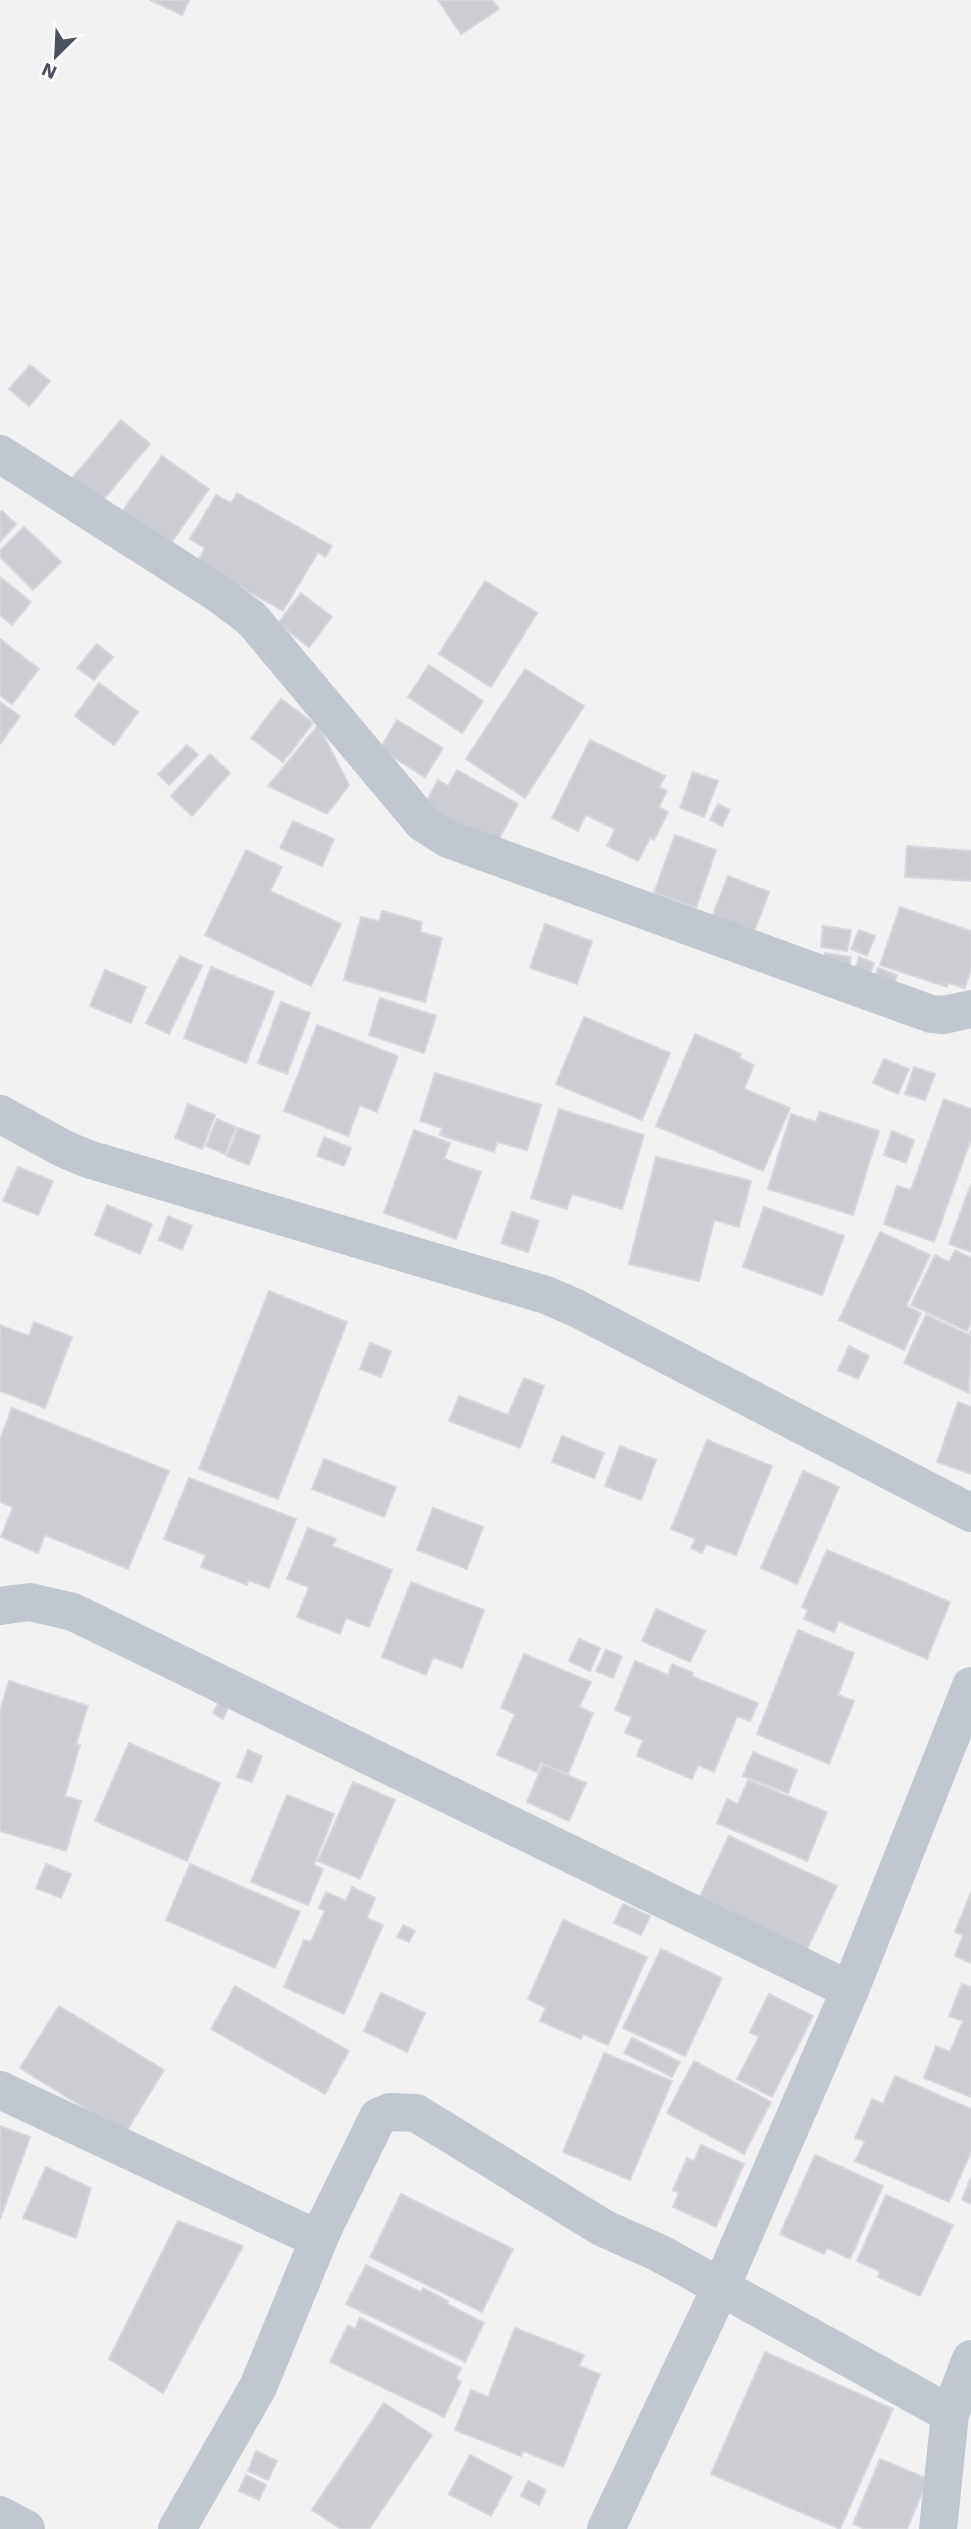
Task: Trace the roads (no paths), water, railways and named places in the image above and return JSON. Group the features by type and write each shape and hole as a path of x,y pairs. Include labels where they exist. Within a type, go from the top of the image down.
{"street":[{"path":"0,454 219,594 252,619 423,823 448,839 930,1014 944,1015 971,1009"},
{"path":"0,1114 64,1149 88,1158 546,1295 576,1308 971,1513"},
{"path":"0,1606 30,1602 73,1612 850,1990"},
{"path":"606,2529 721,2287 850,1990 971,1686"},
{"path":"0,2090 292,2228 307,2234 323,2230"},
{"path":"177,2529 258,2387 323,2230 378,2117 390,2112 416,2113 603,2228 659,2253 950,2414"},
{"path":"938,2529 950,2414 971,2359"},
{"path":"0,2515 26,2529"}]}
